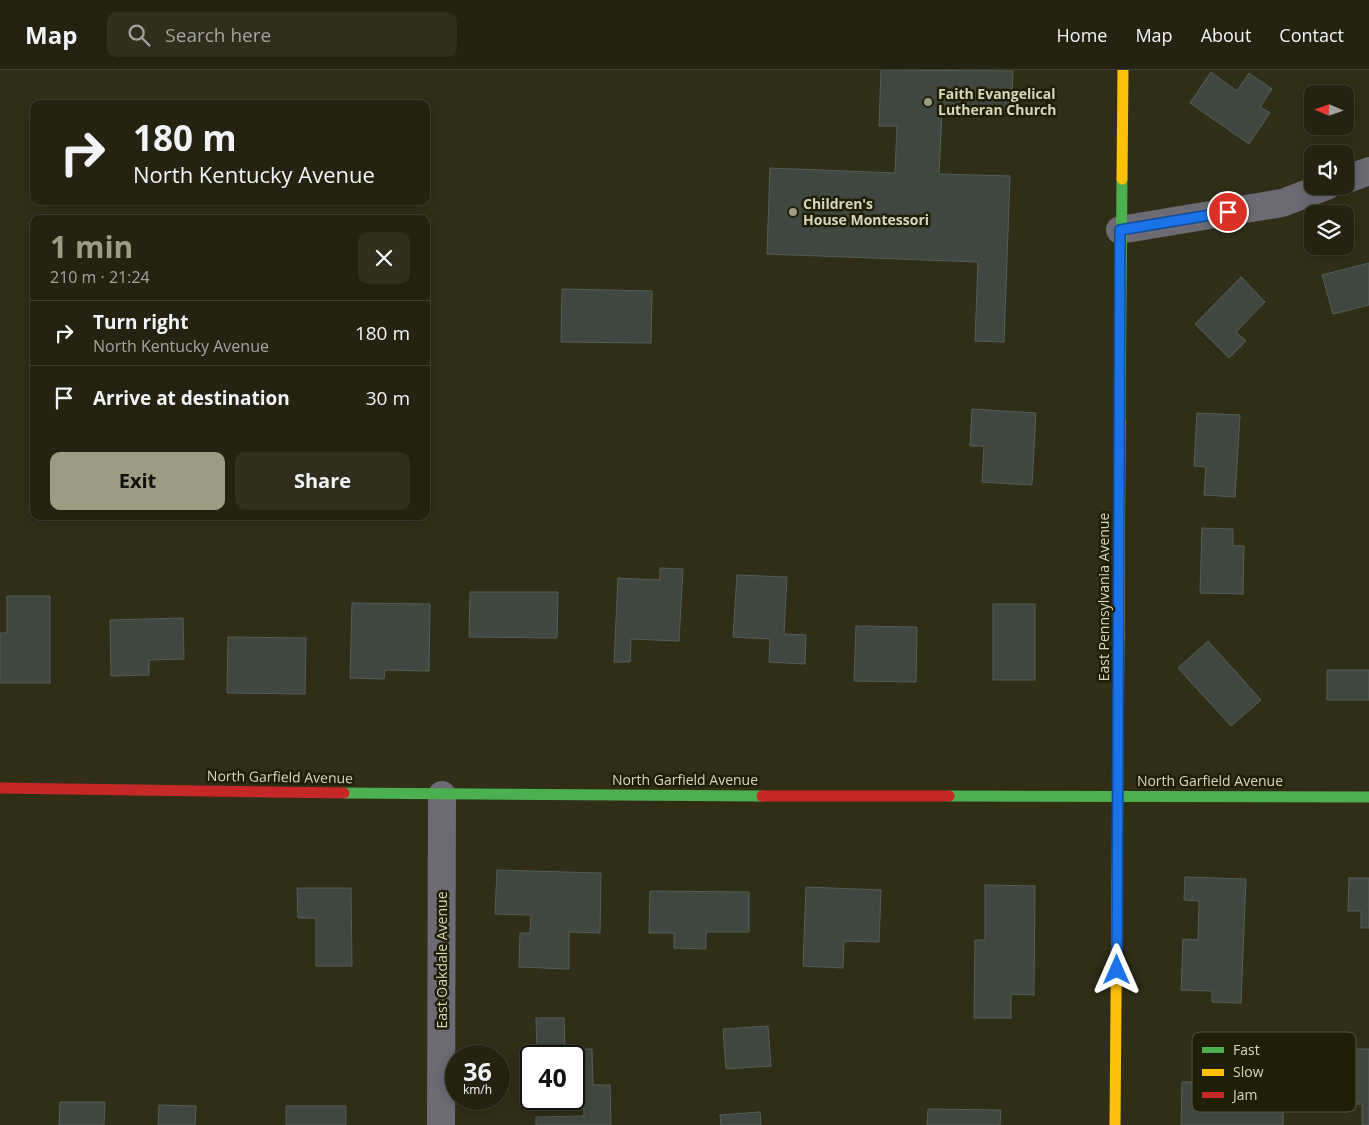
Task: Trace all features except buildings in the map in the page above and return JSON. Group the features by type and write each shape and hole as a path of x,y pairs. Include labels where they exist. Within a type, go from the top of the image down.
{"street":[{"name":"East Pennsylvania Avenue","path":"1115,1125 1120,230 1123,70"},
{"path":"1354,177 1369,171"},
{"path":"1120,230 1282,203 1304,195"},
{"name":"North Garfield Avenue","path":"0,788 442,795 1369,797"},
{"name":"East Oakdale Avenue","path":"441,1125 442,795"}],"traffic: fast":[{"path":"1120,422 1122,179"},
{"path":"1117,881 1119,639"},
{"path":"344,793 762,796"},
{"path":"949,796 1369,797"}],"traffic: slow":[{"path":"1122,179 1123,70"},
{"path":"1119,639 1120,422"},
{"path":"1115,1125 1117,881"}],"traffic: jam":[{"path":"0,788 344,793"},
{"path":"762,796 949,796"}],"place":[{"name":"Faith Evangelical Lutheran Church","path":"928,102"},
{"name":"Children's House Montessori","path":"793,212"}],"route":[{"path":"1117,970 1120,230 1228,212"}]}
